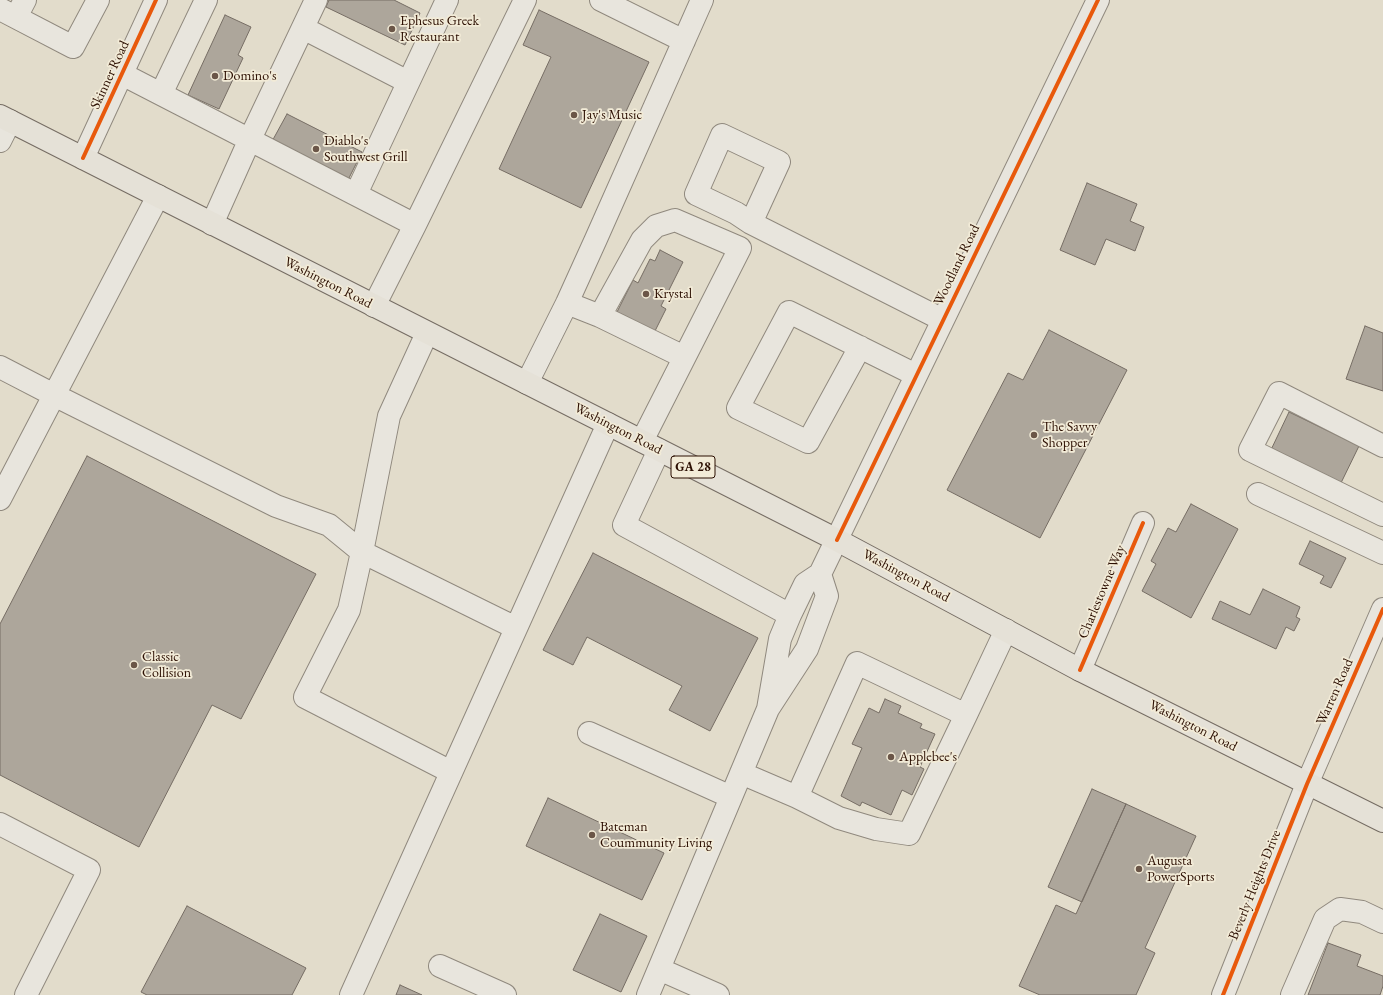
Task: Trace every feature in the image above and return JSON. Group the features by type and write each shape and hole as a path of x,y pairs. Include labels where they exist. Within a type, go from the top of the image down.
{"main road":[{"name":"Washington Road","path":"5,119 837,540 1080,670 1383,821"}],"street":[{"path":"14,9 73,47 98,0"},
{"name":"Skinner Road","path":"83,158 156,0"},
{"path":"161,94 206,0"},
{"path":"212,224 250,139 316,0"},
{"path":"356,194 447,0"},
{"path":"374,306 416,225 525,0"},
{"path":"601,0 684,41"},
{"path":"527,383 567,302 702,0"},
{"name":"Woodland Road","path":"820,574 1098,0"},
{"path":"303,28 408,82"},
{"path":"122,74 416,225"},
{"path":"0,142 5,119"},
{"path":"0,499 158,196"},
{"path":"600,316 642,240 656,226 675,220 740,248 684,357 650,445 624,525 790,615"},
{"path":"751,223 943,320"},
{"path":"567,302 600,316 684,357"},
{"path":"857,352 808,442 738,408 789,312 812,324 857,352 916,375"},
{"path":"427,332 389,416 349,610 305,697 451,772"},
{"path":"0,367 276,506 329,525 362,552 516,628"},
{"path":"1383,446 1279,393 1250,450 1383,515"},
{"path":"351,995 608,424"},
{"path":"1258,494 1383,553"},
{"name":"Charlestowne Way","path":"1080,670 1143,523"},
{"path":"648,995 768,709 807,649 827,596 820,574 806,584 790,615 780,639 768,709"},
{"name":"Warren Road","path":"1307,784 1383,609"},
{"path":"741,773 839,818 876,829 910,834 1006,630"},
{"path":"797,798 857,663 966,716"},
{"path":"589,733 731,797"},
{"name":"Beverly Heights Drive","path":"1223,995 1307,784"},
{"path":"0,824 89,870 26,995"},
{"path":"1292,995 1325,919 1340,909 1362,912 1383,922"},
{"path":"440,966 504,995"},
{"path":"659,969 718,995"}],"building":[{"name":"Ephesus Greek Restaurant","path":"329,0 394,0 420,13 405,45 326,7"},
{"name":"Jay's Music","path":"539,10 649,62 581,208 499,169 551,57 523,45"},
{"name":"Domino's","path":"225,15 251,27 238,55 243,58 219,109 188,95"},
{"name":"Diablo's Southwest Grill","path":"287,114 362,152 346,184 270,145"},
{"path":"1087,183 1137,204 1130,221 1144,227 1135,251 1106,239 1095,265 1060,250"},
{"name":"Krystal","path":"660,250 683,262 661,306 666,309 652,337 614,318 633,280 638,283 650,259 655,261"},
{"path":"1365,326 1383,333 1383,391 1346,379"},
{"name":"The Savvy Shopper","path":"1049,330 1127,370 1040,538 947,490 1008,373 1023,380"},
{"path":"1289,412 1359,446 1339,487 1269,454"},
{"name":"Classic Collision","path":"87,456 316,574 241,719 212,705 139,847 0,775 0,624"},
{"path":"1191,504 1238,529 1191,618 1142,591 1156,564 1151,561 1168,528 1176,532"},
{"path":"1310,541 1346,558 1331,588 1320,583 1324,576 1299,564"},
{"path":"593,553 758,638 710,731 669,710 682,686 587,637 573,665 543,650"},
{"path":"1263,589 1300,607 1296,617 1300,619 1294,631 1286,627 1276,649 1212,619 1220,601 1250,615"},
{"name":"Applebee's","path":"885,699 901,706 898,713 922,724 920,728 935,734 920,767 924,769 912,795 902,790 891,815 862,802 860,806 841,796 862,748 852,744 869,708 879,713"},
{"path":"1092,789 1126,804 1082,902 1048,887"},
{"path":"548,798 664,853 642,900 526,846"},
{"name":"Augusta PowerSports","path":"1126,804 1196,836 1145,948 1155,953 1136,995 1040,995 1019,986 1056,905 1076,914"},
{"path":"187,906 306,968 292,995 147,995 141,992"},
{"path":"600,914 647,936 621,992 573,970"},
{"path":"1328,943 1361,955 1357,966 1383,976 1383,986 1380,995 1308,995"},
{"path":"400,985 422,995 396,995"}],"cycle path":[{"path":"83,158 156,0"},
{"path":"837,540 1098,0"},
{"path":"1080,670 1143,523"},
{"path":"1223,995 1307,784 1383,609"}],"place":[{"name":"Ephesus Greek Restaurant","path":"392,29"},
{"name":"Domino's","path":"215,76"},
{"name":"Jay's Music","path":"574,115"},
{"name":"Diablo's Southwest Grill","path":"316,149"},
{"name":"Krystal","path":"646,294"},
{"name":"The Savvy Shopper","path":"1034,435"},
{"name":"Classic Collision","path":"134,665"},
{"name":"Applebee's","path":"891,757"},
{"name":"Bateman Coummunity Living","path":"592,835"},
{"name":"Augusta PowerSports","path":"1139,869"}]}
